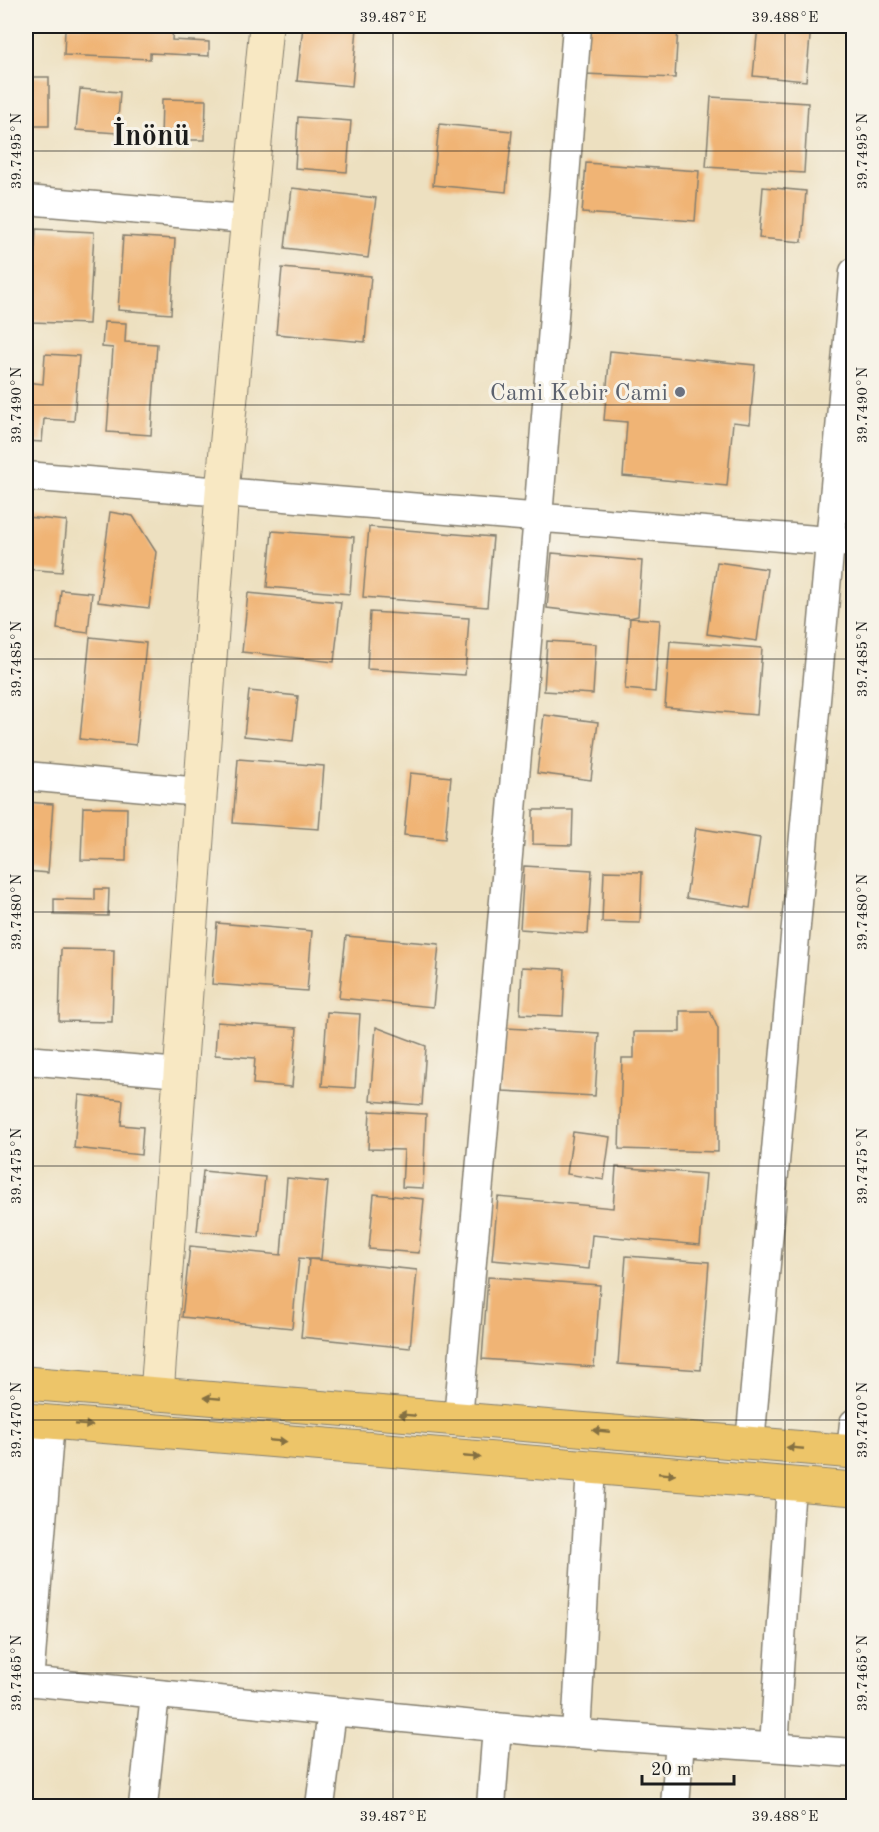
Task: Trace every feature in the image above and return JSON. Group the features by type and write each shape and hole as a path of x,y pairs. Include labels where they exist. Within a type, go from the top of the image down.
{"main road":[{"path":"26,1383 750,1444 853,1442"},
{"path":"38,1421 854,1489"}],"street":[{"path":"157,1394 222,492 266,26"},
{"path":"458,1419 538,518 577,26"},
{"path":"26,200 248,219"},
{"path":"750,1444 842,542 854,272"},
{"path":"26,476 842,542"},
{"path":"26,776 200,792"},
{"path":"26,1060 180,1073"},
{"path":"38,1421 27,1682 576,1734 854,1753"},
{"path":"576,1734 591,1467"},
{"path":"774,1747 791,1484"},
{"path":"142,1806 155,1694"},
{"path":"321,1806 332,1711"},
{"path":"491,1806 496,1727"},
{"path":"675,1806 680,1741"}],"building":[{"path":"69,26 173,27 172,40 209,42 209,56 150,53 150,59 64,55 65,29 69,29"},
{"path":"303,26 357,28 352,86 297,81"},
{"path":"587,26 678,26 675,78 585,74"},
{"path":"758,26 811,26 806,81 753,76"},
{"path":"26,77 49,77 49,126 26,126"},
{"path":"80,89 120,92 117,133 76,130"},
{"path":"711,97 808,103 804,173 706,167"},
{"path":"162,99 206,100 205,140 161,140"},
{"path":"298,117 351,121 347,172 295,168"},
{"path":"439,124 512,131 506,192 433,185"},
{"path":"586,163 699,171 695,221 582,213"},
{"path":"763,187 806,191 802,242 759,238"},
{"path":"292,188 376,198 368,258 285,248"},
{"path":"36,229 94,232 89,324 31,322"},
{"path":"123,236 175,239 171,314 118,310"},
{"path":"282,268 371,276 365,342 276,334"},
{"path":"104,322 126,323 125,342 157,344 151,435 107,432 113,348 102,347"},
{"name":"Cami Kebir Cami","path":"610,351 755,365 750,424 733,422 727,486 623,476 627,422 604,420"},
{"path":"45,354 79,356 74,421 44,419 42,442 26,441 26,382 43,384"},
{"path":"110,512 133,516 156,552 149,608 98,602"},
{"path":"26,517 67,521 62,572 26,569"},
{"path":"369,527 493,537 487,607 363,597"},
{"path":"272,531 354,537 350,594 267,587"},
{"path":"552,553 642,561 638,616 630,618 547,608"},
{"path":"717,562 767,569 757,641 707,634"},
{"path":"61,590 92,593 88,633 57,629"},
{"path":"248,593 341,602 334,662 242,652"},
{"path":"370,612 469,618 465,675 367,669"},
{"path":"630,618 660,620 655,692 625,689"},
{"path":"90,637 146,643 136,745 80,739"},
{"path":"547,641 596,644 593,694 544,691"},
{"path":"670,641 762,648 757,715 665,707"},
{"path":"249,691 298,696 293,741 244,736"},
{"path":"544,715 598,722 591,780 537,773"},
{"path":"238,759 324,766 319,829 233,823"},
{"path":"410,773 451,777 445,839 404,835"},
{"path":"26,802 53,804 48,873 26,871"},
{"path":"83,807 127,808 126,861 81,860"},
{"path":"533,810 573,810 572,845 533,844"},
{"path":"696,828 760,838 750,908 686,898"},
{"path":"524,866 592,870 588,934 520,929"},
{"path":"604,871 642,872 640,923 602,922"},
{"path":"95,889 109,889 108,916 54,915 54,899 95,900"},
{"path":"217,923 312,931 307,991 212,984"},
{"path":"346,936 439,944 433,1007 339,998"},
{"path":"61,949 114,950 112,1022 59,1021"},
{"path":"26,957 32,957 29,1017 26,1017"},
{"path":"522,967 565,969 563,1016 520,1014"},
{"path":"680,1011 710,1011 718,1029 718,1152 619,1149 622,1058 634,1058 634,1032 680,1032"},
{"path":"327,1012 360,1014 355,1088 322,1086"},
{"path":"217,1022 297,1028 292,1087 253,1084 255,1058 215,1055"},
{"path":"376,1027 426,1046 422,1105 370,1101"},
{"path":"506,1028 599,1033 595,1096 502,1091"},
{"path":"79,1095 123,1100 121,1125 143,1127 141,1155 74,1148"},
{"path":"370,1111 426,1114 423,1188 402,1187 404,1150 368,1149"},
{"path":"573,1132 610,1137 604,1180 567,1174"},
{"path":"616,1167 706,1174 700,1245 592,1235 589,1269 492,1260 498,1197 613,1208"},
{"path":"203,1171 265,1177 259,1237 197,1231"},
{"path":"287,1178 328,1182 321,1259 299,1258 292,1328 182,1317 190,1246 281,1255"},
{"path":"374,1194 424,1199 419,1253 369,1249"},
{"path":"626,1256 709,1262 701,1370 618,1364"},
{"path":"309,1259 417,1270 410,1348 301,1337"},
{"path":"488,1277 600,1285 594,1367 482,1359"}],"place":[{"name":"Cami Kebir Cami","path":"680,392"}],"district":[{"name":"İnönü","path":"151,135"}]}
